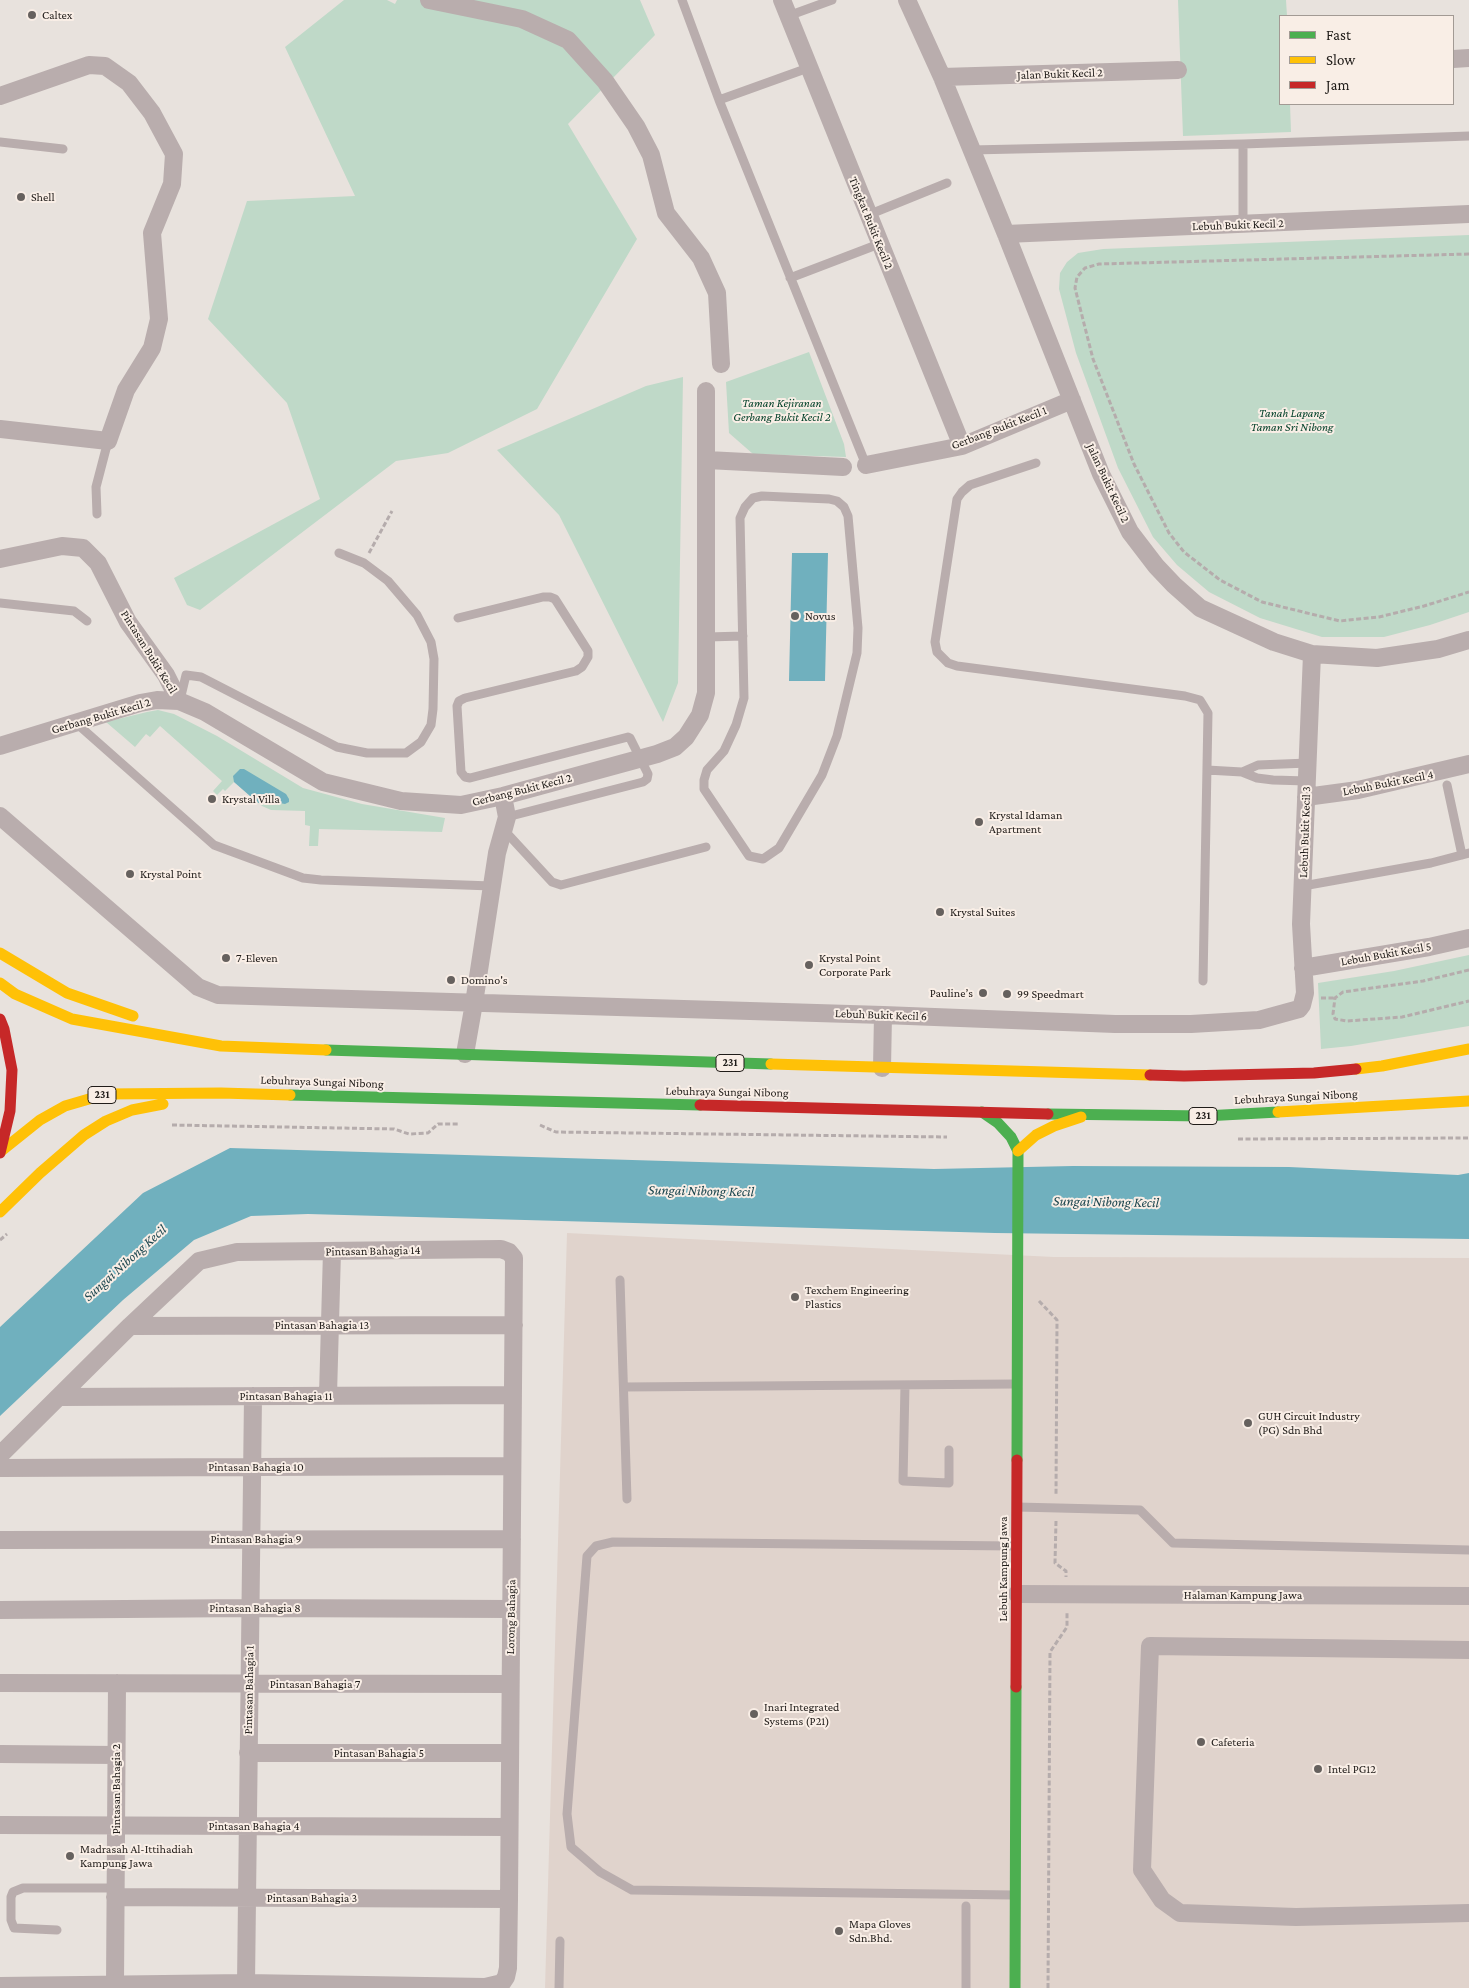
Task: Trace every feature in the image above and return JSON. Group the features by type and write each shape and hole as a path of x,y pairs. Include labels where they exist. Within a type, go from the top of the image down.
{"main road":[{"path":"0,953 67,994 221,1046"},
{"name":"Lebuhraya Sungai Nibong","path":"0,983 15,994 72,1018 131,1032 221,1046 276,1049 1184,1076 1314,1072 1382,1066 1469,1049"},
{"path":"0,1019 4,1029 12,1070 10,1111 0,1152"},
{"path":"0,1212 40,1173 84,1135 106,1121 132,1110 220,1093"},
{"name":"Lebuhraya Sungai Nibong","path":"0,1152 40,1120 65,1106 106,1094 220,1093 1088,1115 1205,1116 1469,1100"},
{"path":"982,1112 998,1123 1011,1137 1018,1156 1036,1135 1054,1126 1088,1115"},
{"name":"Lebuh Kampung Jawa","path":"1015,1988 1018,1156"}],"street":[{"path":"429,0 522,19 568,40 605,81 636,126 652,155 666,213 701,258 718,293 721,364"},
{"name":"Jalan Bukit Kecil 2","path":"907,0 942,77 1101,474 1130,532 1156,566 1200,608 1274,642 1312,654 1377,658 1438,649 1469,640"},
{"name":"Tingkat Bukit Kecil 2","path":"785,8 962,446"},
{"path":"1454,58 1469,58"},
{"path":"0,96 89,65 105,66 129,83 152,113 174,154 172,184 152,233 159,319 152,348 126,390 108,441 0,429"},
{"name":"Jalan Bukit Kecil 2","path":"942,77 1178,70"},
{"name":"Lebuh Bukit Kecil 2","path":"1006,234 1469,214"},
{"name":"Gerbang Bukit Kecil 2","path":"0,746 140,703 157,700 180,701 205,712 323,782 401,801 461,805 503,796 675,747 686,737 700,715 706,693 706,391"},
{"name":"Gerbang Bukit Kecil 1","path":"866,465 962,446 1072,400"},
{"path":"707,460 843,466"},
{"name":"Pintasan Bukit Kecil","path":"0,559 62,546 83,548 98,563 128,622 166,675 180,701"},
{"name":"Lebuh Bukit Kecil 3","path":"1299,1009 1305,993 1301,924 1312,654"},
{"name":"Lebuh Bukit Kecil 4","path":"1307,789 1358,790 1469,764"},
{"path":"465,1054 468,1002 492,886 496,854 505,823 503,796"},
{"name":"Lebuh Bukit Kecil 6","path":"0,816 198,988 218,995 1115,1024 1192,1024 1258,1020 1299,1009"},
{"name":"Lebuh Bukit Kecil 5","path":"1303,968 1429,947 1469,938"},
{"path":"882,1068 883,1015"},
{"name":"Pintasan Bahagia 14","path":"0,1455 130,1326 200,1262 237,1252 502,1249 509,1252"},
{"path":"328,1396 332,1251"},
{"name":"Lorong Bahagia","path":"241,1985 485,1987 502,1983 506,1977 508,1968 509,1899 514,1324 514,1258 509,1252"},
{"name":"Pintasan Bahagia 13","path":"130,1326 514,1324"},
{"name":"Pintasan Bahagia 11","path":"60,1397 513,1395"},
{"name":"Pintasan Bahagia 1","path":"241,1985 247,1898 253,1396"},
{"name":"Pintasan Bahagia 10","path":"0,1468 512,1466"},
{"name":"Pintasan Bahagia 9","path":"0,1540 512,1539"},
{"name":"Halaman Kampung Jawa","path":"1016,1594 1469,1596"},
{"name":"Pintasan Bahagia 8","path":"0,1610 250,1608 511,1610"},
{"path":"1469,1650 1150,1646 1142,1870 1162,1900 1180,1913 1296,1917 1469,1914"},
{"name":"Pintasan Bahagia 7","path":"0,1683 510,1684"},
{"name":"Pintasan Bahagia 2","path":"115,1984 117,1683"},
{"name":"Pintasan Bahagia 5","path":"248,1753 510,1753"},
{"path":"0,1754 116,1755"},
{"name":"Pintasan Bahagia 4","path":"0,1825 509,1827"},
{"name":"Pintasan Bahagia 3","path":"115,1893 247,1898 509,1899"},
{"path":"0,1986 115,1984 241,1985"}],"lane":[{"path":"682,0 719,100 866,465"},
{"path":"785,8 832,0"},
{"path":"719,100 808,68"},
{"path":"971,150 1243,144 1469,136"},
{"path":"0,142 62,150"},
{"path":"1243,144 1243,224"},
{"path":"868,215 947,183"},
{"path":"790,278 880,244"},
{"path":"97,514 96,487 108,441"},
{"path":"1036,463 970,485 957,499 935,642 937,652 948,663 957,666 1185,696 1200,700 1208,713 1203,981"},
{"path":"762,496 829,499 844,507 848,516 857,605 857,653 837,736 822,775 779,848 763,859 750,856 704,789 707,770 724,752 736,725 744,698 743,636 740,518 745,507 753,498 762,496"},
{"path":"180,701 186,675 201,677 337,747 368,753 406,753 421,742 430,725 433,709 434,659 431,642 417,615 388,581 364,563 338,553"},
{"path":"458,618 543,597 550,597 555,599 588,650 585,662 576,671 459,701 457,706 461,772 465,777 470,778 625,737 630,738 648,774 647,779 643,782 505,823 552,882 561,885 706,847"},
{"path":"0,603 74,611 87,621"},
{"path":"707,637 743,636"},
{"path":"76,723 214,845 303,878 492,886"},
{"path":"1242,772 1258,765 1308,763"},
{"path":"1207,770 1242,772 1257,778 1307,789"},
{"path":"1303,886 1466,854 1447,785"},
{"path":"620,1280 627,1499"},
{"path":"624,1387 1017,1384"},
{"path":"904,1385 902,1481 948,1483 949,1450"},
{"path":"1017,1507 1140,1510 1173,1543 1469,1550"},
{"path":"1016,1895 632,1890 600,1872 572,1847 567,1814 587,1556 596,1546 613,1542 1017,1546"},
{"path":"57,1930 14,1928 11,1920 10,1897 13,1892 24,1888 115,1893"},
{"path":"966,1906 966,1988"},
{"path":"559,1988 560,1941"}],"path":[{"path":"1469,254 1099,264 1085,268 1077,277 1075,288 1093,359 1134,464 1169,533 1184,552 1220,580 1262,602 1340,621 1379,616 1424,606 1469,592"},
{"path":"364,563 392,511"},
{"path":"1469,970 1423,981 1343,992 1335,998 1333,1014 1336,1019 1348,1021 1402,1017 1469,1001"},
{"path":"532,1122 556,1132 950,1137"},
{"path":"166,1125 394,1128 409,1134 428,1133 438,1124 466,1124"},
{"path":"1237,1139 1469,1138"},
{"path":"0,1240 7,1233"},
{"path":"1037,1298 1057,1320 1056,1563 1066,1571 1067,1594 1066,1627 1050,1652 1048,1988"}],"shaded area":[{"path":"567,1233 1054,1257 1469,1258 1469,1988 545,1988"}],"green space":[{"path":"344,0 387,0 395,4 397,0 640,0 655,35 568,124 637,239 537,409 448,453 396,461 200,610 187,605 174,578 320,499 287,403 208,319 247,201 355,196 285,47"},
{"path":"1178,0 1286,0 1287,15 1279,15 1279,105 1290,105 1291,132 1183,136"},
{"name":"Tanah Lapang Taman Sri Nibong","path":"1469,235 1469,612 1384,637 1322,637 1260,618 1209,592 1177,565 1153,537 1118,468 1076,353 1059,289 1060,273 1067,262 1078,253 1103,249"},
{"name":"Taman Kejiranan Gerbang Bukit Kecil 2","path":"809,352 844,444 846,457 753,454 729,433 726,382"},
{"path":"683,377 678,683 663,722 559,515 497,450 646,386"},
{"path":"158,710 174,714 217,736 303,788 362,804 445,818 442,832 319,829 318,846 309,846 310,826 305,825 305,811 271,810 262,806 234,782 225,791 223,789 217,795 213,791 222,781 160,726 150,737 146,734 135,747 106,722"},
{"path":"1469,955 1469,1026 1351,1046 1321,1049 1318,983 1394,971"}],"water":[{"path":"792,553 828,553 825,681 789,681"},
{"path":"240,769 244,769 286,794 289,802 285,804 268,801 258,803 234,782 233,776"},
{"name":"Sungai Nibong Kecil","path":"230,1148 934,1169 1073,1166 1289,1167 1458,1175 1469,1173 1469,1239 995,1233 308,1214 251,1216 194,1240 123,1300 0,1416 0,1327 143,1193"}],"traffic: fast":[{"path":"326,1050 771,1064"},
{"path":"290,1095 700,1105"},
{"path":"982,1112 998,1123 1011,1137 1018,1151 1017,1460"},
{"path":"1048,1114 1205,1116 1278,1112"},
{"path":"1015,1988 1016,1687"}],"traffic: slow":[{"path":"0,953 67,993 133,1016"},
{"path":"0,983 15,994 72,1019 221,1046 326,1050"},
{"path":"1356,1069 1382,1066 1469,1049"},
{"path":"771,1064 1150,1075"},
{"path":"0,1152 40,1120 65,1106 106,1094 221,1093 290,1095"},
{"path":"1278,1112 1469,1101"},
{"path":"0,1212 40,1173 84,1135 106,1121 132,1110 163,1104"},
{"path":"1018,1151 1036,1135 1054,1126 1081,1117"}],"traffic: jam":[{"path":"0,1019 4,1029 12,1070 10,1111 0,1153"},
{"path":"1150,1075 1314,1073 1356,1069"},
{"path":"700,1105 1048,1114"},
{"path":"1016,1687 1017,1460"}],"place":[{"name":"Caltex","path":"32,15"},
{"name":"Shell","path":"21,197"},
{"name":"Novus","path":"795,616"},
{"name":"Krystal Villa","path":"212,799"},
{"name":"Krystal Idaman Apartment","path":"979,822"},
{"name":"Krystal Point","path":"130,874"},
{"name":"Krystal Suites","path":"940,912"},
{"name":"7-Eleven","path":"226,958"},
{"name":"Krystal Point Corporate Park","path":"809,965"},
{"name":"Domino's","path":"451,980"},
{"name":"Pauline’s","path":"983,993"},
{"name":"99 Speedmart","path":"1007,994"},
{"name":"Texchem Engineering Plastics","path":"795,1297"},
{"name":"GUH Circuit Industry (PG) Sdn Bhd","path":"1248,1423"},
{"name":"Inari Integrated Systems (P21)","path":"754,1714"},
{"name":"Cafeteria","path":"1201,1742"},
{"name":"Intel PG12","path":"1318,1769"},
{"name":"Madrasah Al-Ittihadiah Kampung Jawa","path":"70,1856"},
{"name":"Mapa Gloves Sdn.Bhd.","path":"839,1931"}]}
